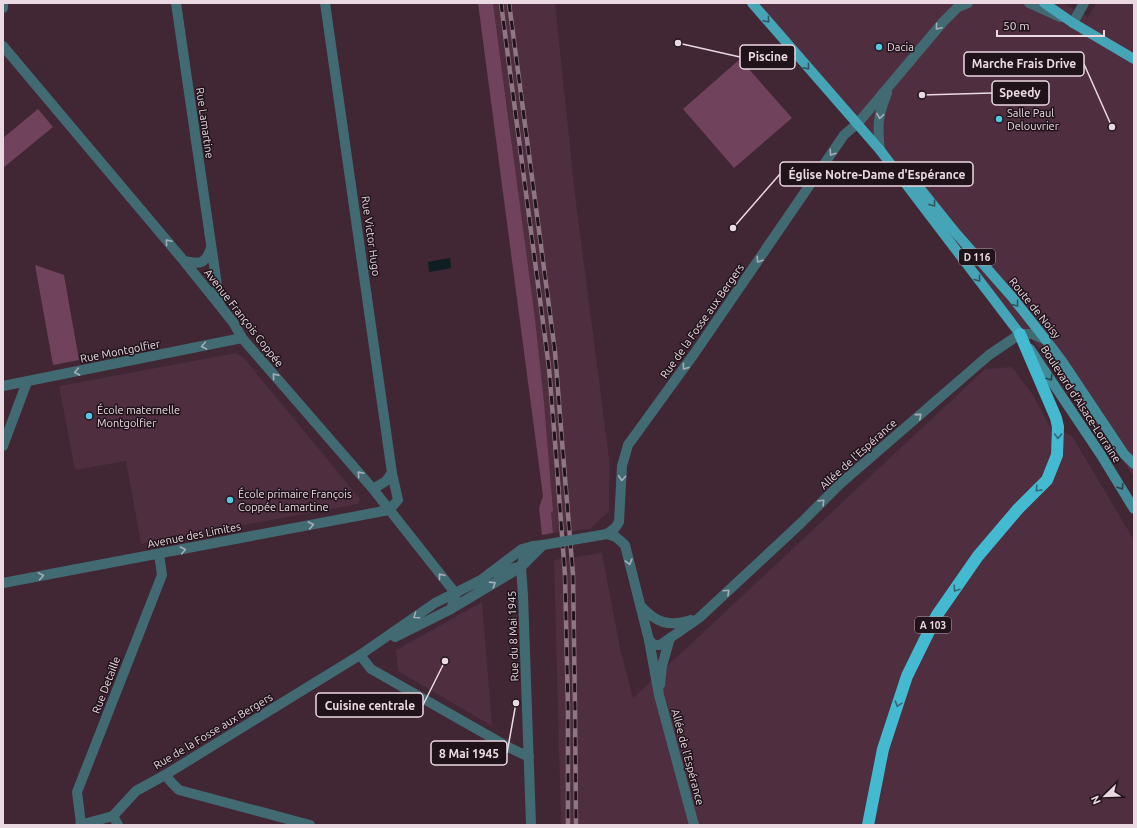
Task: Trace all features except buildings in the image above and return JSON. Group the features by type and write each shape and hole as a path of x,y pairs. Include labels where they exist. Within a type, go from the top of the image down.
{"highway":[{"name":"A 103","path":"868,825 883,749 904,683 937,615 978,556 1018,509 1047,480 1057,455 1058,427 1056,418 1020,334"}],"main road":[{"path":"1044,3 1073,23 1134,59"},
{"name":"Route de Noisy","path":"757,5 880,150 1020,334"},
{"name":"Route de Noisy","path":"903,181 919,187 955,232 1012,297 1062,361 1124,454 1134,464"},
{"name":"Boulevard d'Alsace-Lorraine","path":"1020,334 1101,455 1134,508"}],"street":[{"name":"Rue Lamartine","path":"176,3 220,306"},
{"name":"Rue Victor Hugo","path":"326,3 392,473 398,500 389,510"},
{"name":"Rue de la Fosse aux Bergers","path":"80,825 116,820 136,791 165,775 360,655 435,603 456,594 481,580 522,549 607,534 615,528 619,522 622,466 628,445 694,354 844,135 858,123 943,22 958,7 968,3"},
{"path":"1029,3 1073,23 1084,3"},
{"name":"Avenue François Coppée","path":"3,46 184,261 233,322 242,338 373,489 456,594"},
{"name":"Rue de la Fosse aux Bergers","path":"880,150 878,129 880,109 891,83"},
{"path":"184,261 194,263 201,262 208,258 211,246"},
{"path":"1020,334 1032,334 1046,340"},
{"name":"Allée de l'Espérance","path":"648,638 651,644 656,646 664,643 699,618 851,474 989,355 1020,334"},
{"name":"Rue Montgolfier","path":"3,386 242,338"},
{"path":"3,446 27,382"},
{"path":"373,489 386,481 392,473"},
{"name":"Avenue des Limites","path":"3,582 389,510"},
{"name":"Allée de l'Espérance","path":"607,534 621,540 625,545 648,638 659,695 694,825"},
{"name":"Rue de la Fosse aux Bergers","path":"360,655 451,609 521,567 538,545"},
{"name":"Rue Detaille","path":"80,825 77,792 162,575 159,554"},
{"path":"490,573 521,567"},
{"name":"Rue du 8 Mai 1945","path":"521,567 531,825"},
{"path":"451,609 456,594"},
{"name":"Allée de l'Espérance","path":"639,604 650,616 659,621 671,624 683,623 699,618"},
{"name":"Allée de l'Espérance","path":"659,695 662,666 670,638"},
{"path":"360,655 372,669 510,748 529,757"},
{"path":"165,775 180,790 310,825"}],"shaded area":[{"path":"478,3 493,3 535,319 553,511 551,512 553,533 542,535 539,508 543,496"},
{"path":"493,3 555,3 575,194 609,458 609,511 590,529 553,533 510,127"},
{"path":"752,3 1063,3 1088,17 1096,3 1134,3 1134,477 1085,406 1017,321"},
{"path":"740,59 792,118 734,168 683,109"},
{"path":"38,109 53,127 3,168 3,138"},
{"path":"450,258 451,268 429,272 428,262"},
{"path":"35,265 64,275 79,360 53,365"},
{"path":"236,353 243,357 360,499 358,504 141,544 126,461 75,470 59,386"},
{"path":"1012,367 1033,395 1049,425 1072,436 1134,540 1134,825 561,825 554,560 602,553 620,648 633,698 985,369"},
{"path":"482,602 492,726 398,671 396,650"}],"railway":[{"path":"501,3 549,368 565,575 568,709 568,825"},
{"path":"509,3 555,352 573,575 576,825"}],"place":[{"name":"Piscine","path":"678,43"},
{"name":"Dacia","path":"879,47"},
{"name":"Speedy","path":"922,95"},
{"name":"Salle Paul Delouvrier","path":"999,119"},
{"name":"Marche Frais Drive","path":"1112,127"},
{"name":"Église Notre-Dame d'Espérance","path":"733,228"},
{"name":"École maternelle Montgolfier","path":"89,416"},
{"name":"École primaire François Coppée Lamartine","path":"230,500"},
{"name":"Cuisine centrale","path":"445,661"},
{"name":"8 Mai 1945","path":"516,703"}]}
